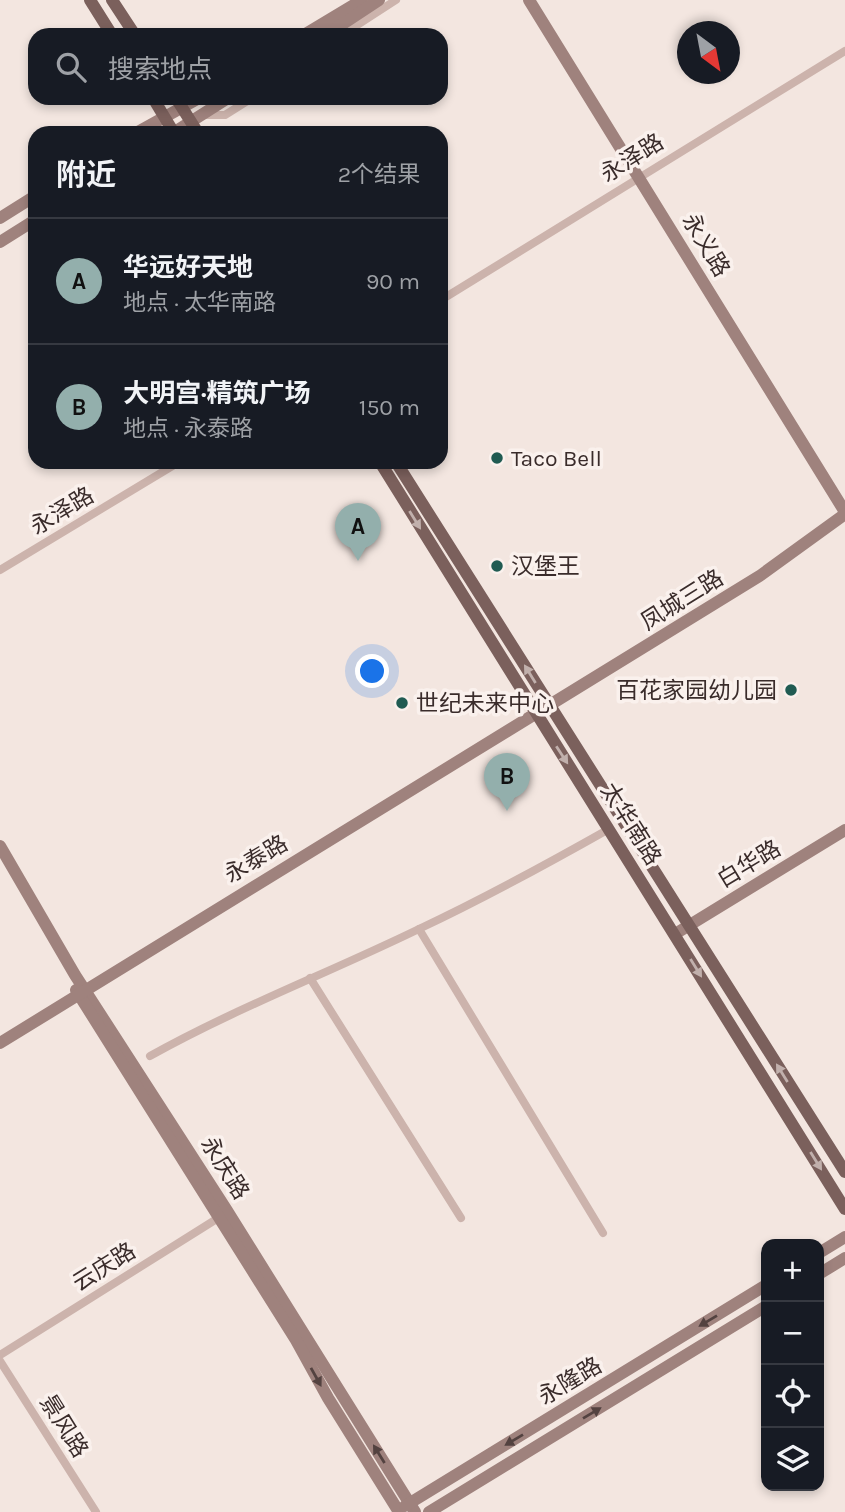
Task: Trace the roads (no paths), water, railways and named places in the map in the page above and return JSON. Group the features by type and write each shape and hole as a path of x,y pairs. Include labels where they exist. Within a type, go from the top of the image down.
{"main road":[{"path":"90,0 108,28"},
{"path":"112,0 130,28"},
{"path":"158,105 170,126"},
{"path":"181,105 195,118 197,126"},
{"name":"太华南路","path":"384,469 845,1209"},
{"name":"太华南路","path":"400,469 845,1172"}],"street":[{"path":"316,28 362,0"},
{"path":"337,28 379,0"},
{"path":"353,28 396,0"},
{"name":"永义路","path":"529,0 640,176 845,513"},
{"name":"永泽路","path":"448,296 845,51"},
{"path":"147,126 176,105"},
{"path":"183,126 216,105"},
{"path":"195,118 225,115 241,105"},
{"path":"0,218 28,200"},
{"path":"0,242 28,224"},
{"name":"永泽路","path":"0,570 166,469"},
{"name":"凤城三路","path":"536,715 761,575 845,513"},
{"name":"永泰路","path":"0,1043 536,715"},
{"path":"150,1056 206,1025 419,929 523,878 609,829"},
{"name":"白华路","path":"675,934 845,830"},
{"name":"永庆路","path":"0,846 82,991"},
{"name":"永庆路","path":"0,859 404,1510"},
{"path":"419,929 603,1233"},
{"path":"310,978 461,1218"},
{"name":"云庆路","path":"0,1355 223,1215"},
{"path":"824,1250 845,1237"},
{"path":"824,1271 845,1258"},
{"name":"永隆路","path":"404,1510 761,1288"},
{"name":"永隆路","path":"429,1512 761,1309"},
{"name":"景风路","path":"0,1361 96,1512"}],"place":[{"name":"Taco Bell","path":"497,458"},
{"name":"华远好天地","path":"358,561"},
{"name":"汉堡王","path":"497,566"},
{"name":"百花家园幼儿园","path":"791,690"},
{"name":"世纪未来中心","path":"402,703"},
{"name":"大明宫·精筑广场","path":"507,811"}]}
